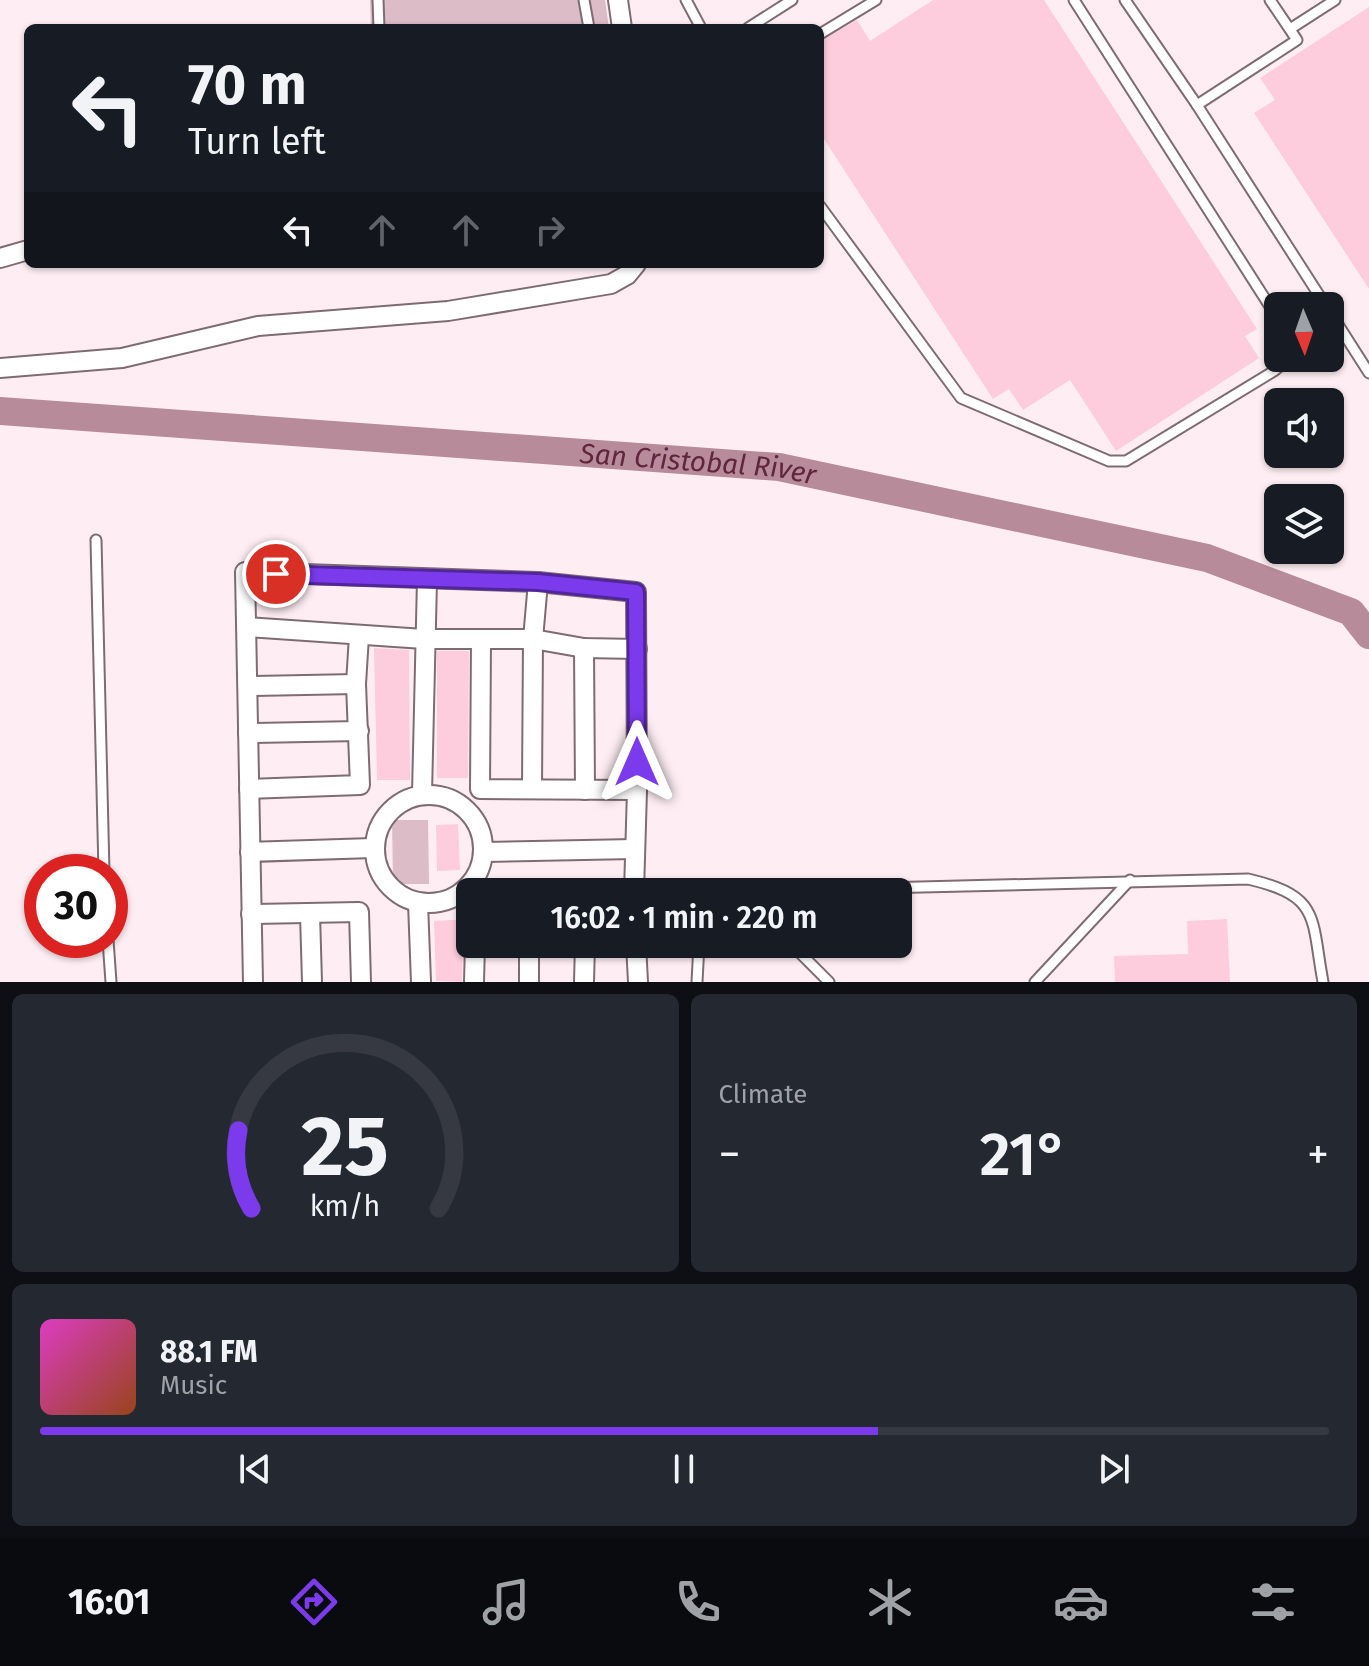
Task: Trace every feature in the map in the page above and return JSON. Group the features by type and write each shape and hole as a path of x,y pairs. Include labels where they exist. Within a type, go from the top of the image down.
{"street":[{"path":"618,0 621,24"},
{"path":"0,258 24,251"},
{"path":"0,368 122,358 258,326 448,311 611,284 633,268"},
{"path":"253,982 245,572 538,582 636,592 634,878"},
{"path":"422,794 427,580"},
{"path":"532,788 533,639 538,582"},
{"path":"247,627 424,639 533,639 584,648 637,649"},
{"path":"249,789 360,785 356,684 359,636"},
{"path":"481,641 480,789 637,790"},
{"path":"584,648 585,790"},
{"path":"248,686 356,684"},
{"path":"248,733 359,731"},
{"path":"422,794 445,796 465,807 480,828 484,852 476,876 459,895 418,903 401,896 387,885 376,868 373,848 388,810 422,794"},
{"path":"250,852 373,848"},
{"path":"484,852 634,849"},
{"path":"418,903 421,982"},
{"path":"251,914 359,912 361,982"},
{"path":"310,914 312,982"},
{"path":"474,982 475,958"},
{"path":"529,958 529,982"},
{"path":"584,982 585,958"},
{"path":"637,958 638,982"}],"lane":[{"path":"378,0 379,24"},
{"path":"584,0 588,24"},
{"path":"686,0 699,24"},
{"path":"754,24 792,0"},
{"path":"824,32 876,0"},
{"path":"1074,0 1264,297"},
{"path":"1125,0 1197,105 1317,292"},
{"path":"1197,105 1297,40 1270,0"},
{"path":"1290,29 1335,0"},
{"path":"824,211 961,398 1109,461 1126,461 1272,372"},
{"path":"1344,334 1369,373"},
{"path":"96,540 104,854"},
{"path":"912,887 1248,879 1274,885 1295,894 1309,910 1323,982"},
{"path":"1035,982 1130,880"},
{"path":"109,958 111,982"},
{"path":"697,982 698,958"},
{"path":"805,958 829,982"}],"shaded area":[{"path":"370,0 605,0 608,24 371,24"},
{"path":"392,820 428,820 429,884 393,884"}],"building":[{"path":"933,0 1044,0 1257,329 1245,336 1259,358 1116,451 1070,380 1023,410 1009,389 993,399 824,139 824,39 857,20 870,41"},
{"path":"1369,7 1369,289 1254,113 1275,100 1260,78"},
{"path":"374,648 409,650 410,780 377,780"},
{"path":"437,651 469,651 468,778 437,778"},
{"path":"458,824 460,870 437,871 436,825"},
{"path":"1227,919 1230,982 1115,982 1114,956 1188,954 1187,921"},
{"path":"456,920 456,958 463,958 462,982 436,981 434,921"}],"waterway":[{"name":"San Cristobal River","path":"0,411 779,467 1207,558 1351,612 1369,635"}],"route":[{"path":"276,574 538,582 636,592 637,762"}]}
